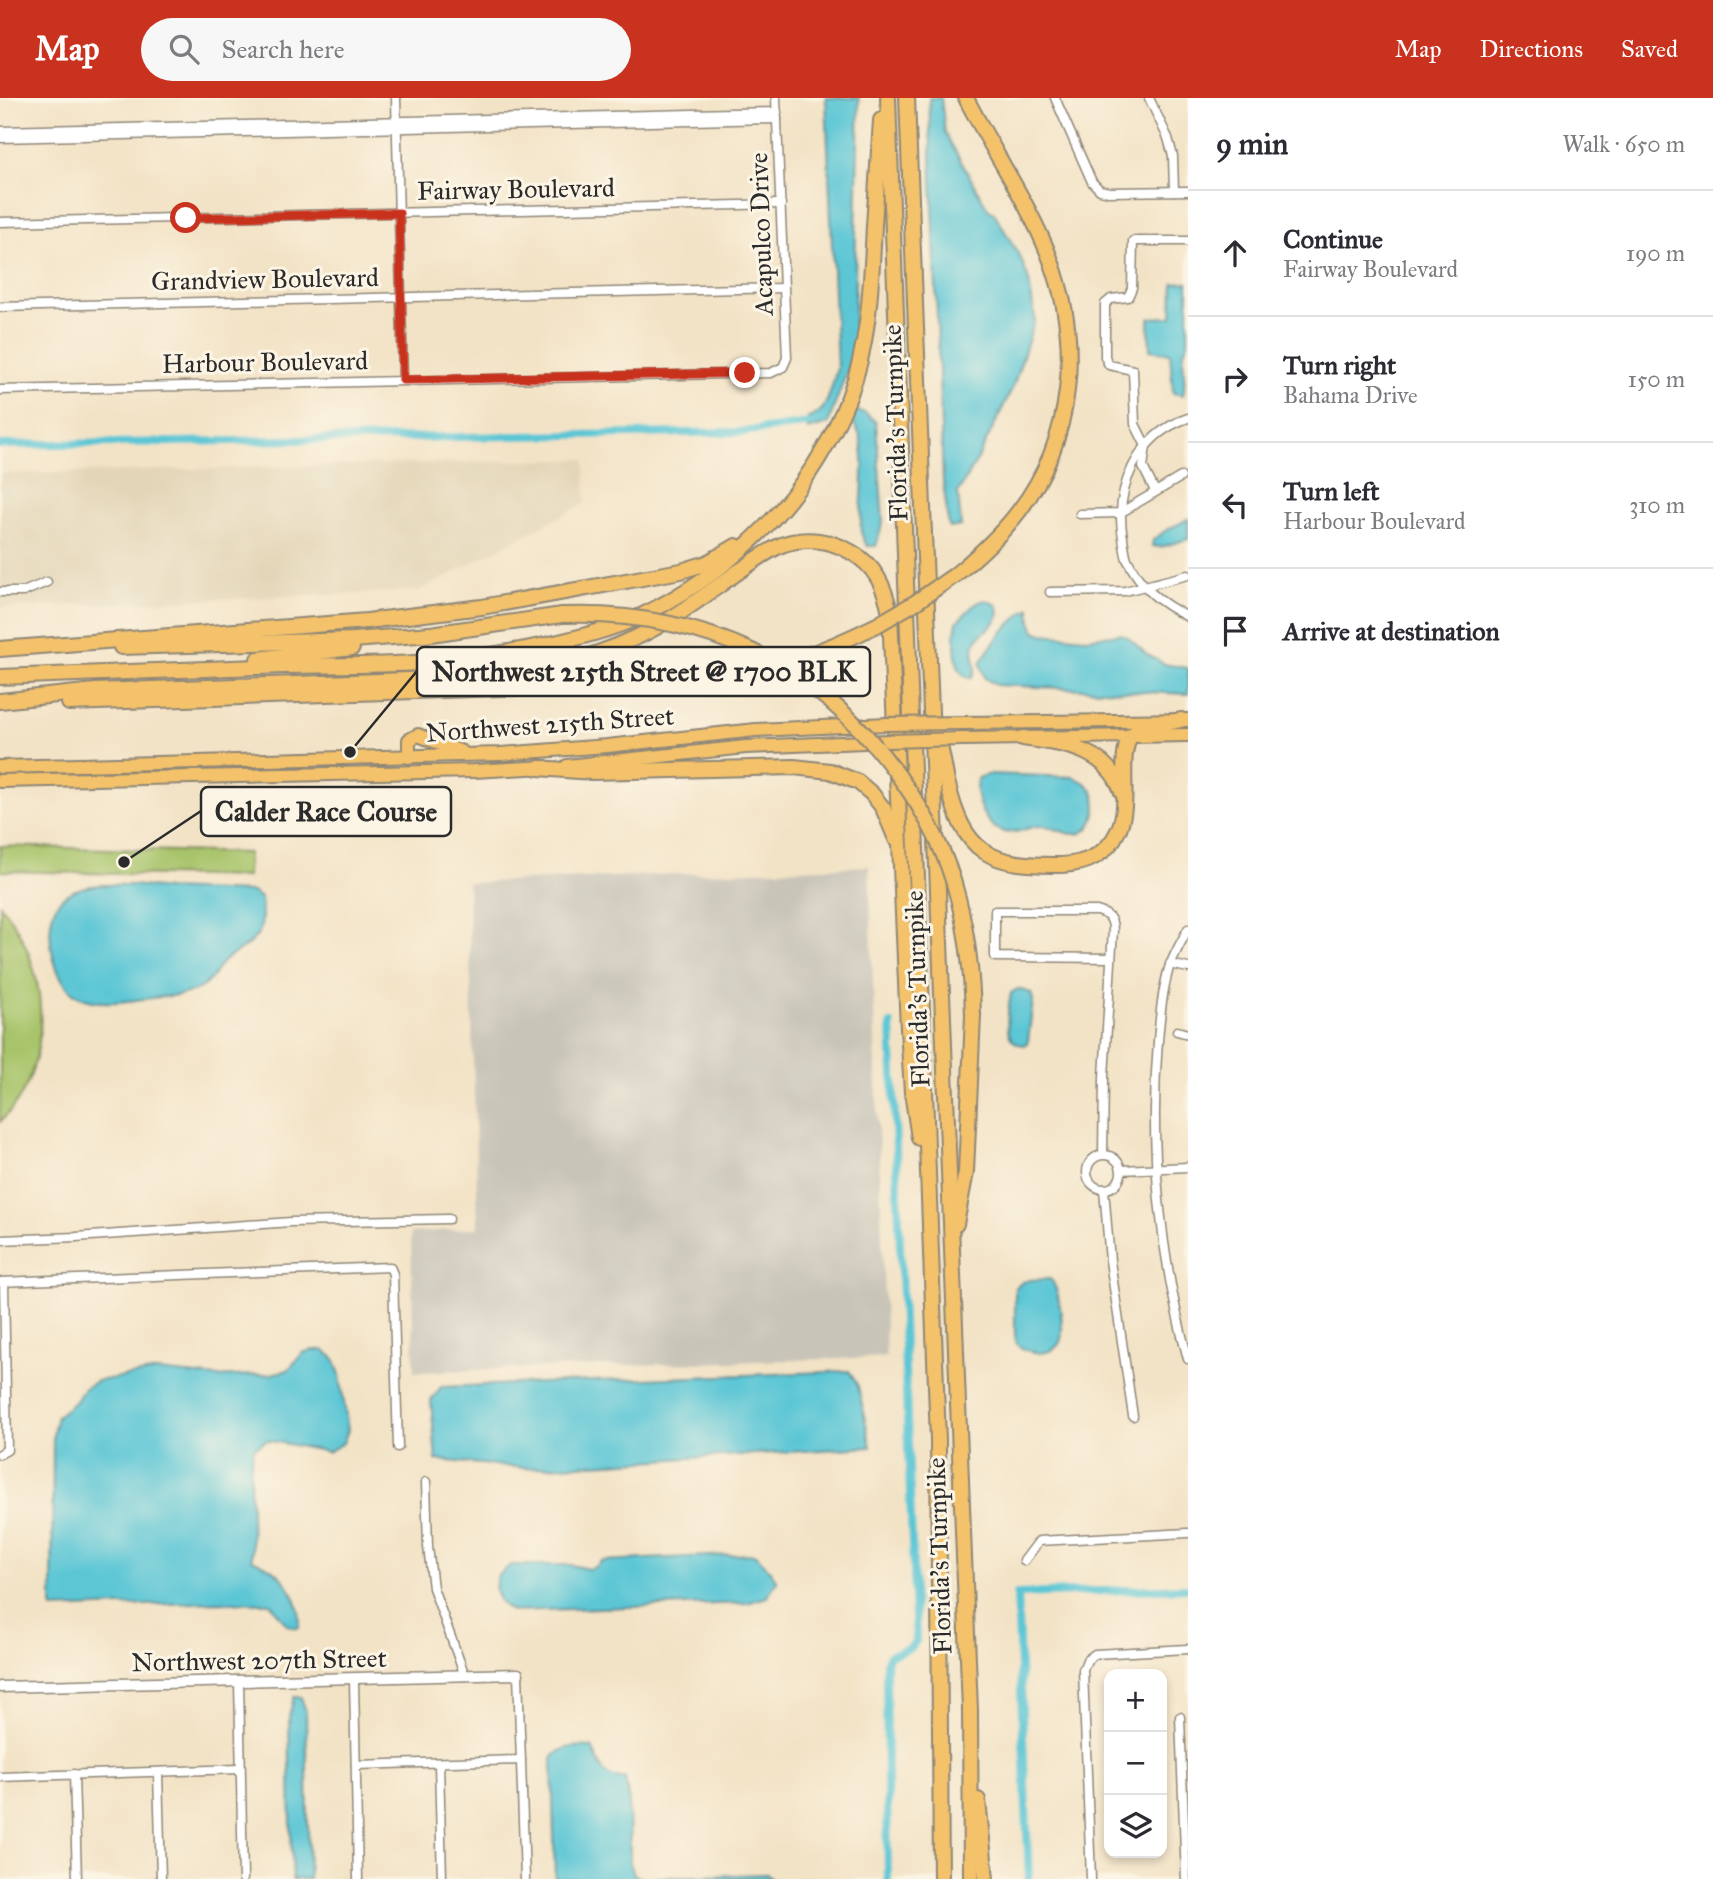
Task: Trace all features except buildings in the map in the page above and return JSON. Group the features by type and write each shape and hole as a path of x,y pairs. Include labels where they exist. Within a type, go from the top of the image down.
{"highway":[{"path":"0,677 453,660 592,633 649,612 720,570 767,527 788,503 825,446 849,397 871,306 886,98"},
{"name":"Florida's Turnpike","path":"886,98 938,1440 941,1879"},
{"name":"Florida's Turnpike","path":"907,98 970,1710 971,1879"},
{"path":"0,703 645,683 707,677 795,659 836,645 916,602 955,575 1010,523 1041,478 1056,444 1063,418 1069,357 1065,308 1050,258 966,98"},
{"path":"0,650 367,621 482,607 681,571 730,551 746,538 774,510 825,446"},
{"path":"0,703 95,691 479,677 532,671 598,653 636,637 690,605 776,547 806,540 828,542 856,554 871,567 882,585 888,603 912,1092 929,1196"},
{"path":"159,670 191,663 349,648 562,615 596,614 659,621 706,633 780,665 814,687 851,718 883,755 920,806 958,897 969,953 973,1015 967,1172 952,1246"},
{"path":"0,650 315,641 431,634"},
{"path":"931,722 942,746 946,775 958,816 977,846 1000,860 1030,865 1074,864 1092,859 1105,850 1119,831 1123,817 1125,751 1130,736 1143,728 1184,720"},
{"path":"1023,738 1062,744 1092,754 1114,774 1124,798"},
{"path":"538,768 592,772 793,767 830,771 858,782 878,800 890,822 900,850"},
{"path":"970,1710 986,1879"}],"main road":[{"name":"Northwest 215th Street","path":"0,767 472,755 567,750 756,730 887,724 1184,720"},
{"path":"410,757 409,740 418,735 472,755"},
{"name":"Northwest 215th Street","path":"0,781 538,768 746,747 888,740 1188,736"}],"street":[{"path":"396,98 403,380"},
{"name":"Acapulco Drive","path":"776,98 787,358 783,367"},
{"path":"1055,98 1092,181 1100,190 1188,191"},
{"path":"1149,98 1168,138 1173,156 1174,191"},
{"path":"0,138 777,115"},
{"path":"0,131 397,125"},
{"name":"Fairway Boulevard","path":"0,222 781,204"},
{"path":"1155,491 1143,467 1146,446 1135,424 1133,370 1109,365 1105,357 1105,304 1111,299 1128,297 1132,288 1133,241 1188,241"},
{"name":"Grandview Boulevard","path":"0,307 783,288"},
{"name":"Harbour Boulevard","path":"0,390 771,373 783,367"},
{"path":"1188,418 1165,430 1136,458 1122,490 1119,513 1126,558 1145,587 1165,606 1188,617"},
{"path":"1080,513 1119,513 1181,477"},
{"path":"1050,592 1125,591 1188,575"},
{"path":"0,592 23,592 47,582"},
{"path":"1103,1154 1104,1077 1111,958 1113,923 1106,914 1097,911 995,911 995,957 1111,958"},
{"path":"1188,929 1170,964 1161,1006 1155,1102 1158,1168 1170,1280 1185,1336 1188,1359"},
{"path":"1170,964 1187,968"},
{"path":"1177,1031 1188,1034"},
{"path":"1103,1154 1116,1160 1121,1170 1117,1182 1104,1189"},
{"path":"1103,1154 1090,1161 1086,1172 1091,1183 1104,1189"},
{"path":"1121,1170 1188,1167"},
{"path":"1104,1189 1110,1261 1133,1416"},
{"path":"0,1240 291,1222 449,1219"},
{"path":"0,1454 7,1450 2,1282 390,1267 393,1274 398,1447"},
{"path":"426,1482 428,1547 433,1588 465,1676"},
{"path":"1024,1562 1039,1541 1188,1533"},
{"path":"1091,1879 1083,1670 1087,1660 1095,1654 1188,1650"},
{"path":"519,1674 525,1879"},
{"name":"Northwest 207th Street","path":"0,1687 519,1674"},
{"path":"354,1680 358,1879"},
{"path":"239,1682 243,1879"},
{"path":"1180,1717 1185,1741 1186,1879"},
{"path":"356,1765 521,1760"},
{"path":"439,1763 442,1879"},
{"path":"0,1777 239,1769"},
{"path":"158,1772 161,1879"},
{"path":"74,1774 77,1879"}],"shaded area":[{"path":"585,459 586,503 419,591 0,608 0,474"},
{"path":"869,866 886,1357 414,1372 411,1233 478,1228 468,883"}],"green space":[{"path":"0,846 248,853 247,877 0,871"},
{"path":"0,905 17,928 29,955 41,1014 39,1044 32,1073 19,1099 0,1122"}],"water":[{"path":"826,98 859,98 854,322 857,332 851,360 828,424 808,430 808,418 821,411 825,405 837,369"},
{"path":"929,98 941,98 945,133 988,209 995,214 1022,261 1029,281 1035,319 1013,387 958,492 961,526 949,528 943,481"},
{"path":"1188,282 1188,343 1183,362 1183,395 1173,393 1170,353 1150,350 1149,318 1172,317 1174,283"},
{"path":"856,411 865,413 876,422 883,522 876,546 867,546 861,532 863,456 857,429 851,421"},
{"path":"1188,519 1188,539 1161,547 1152,546 1153,540 1165,531"},
{"path":"986,600 997,605 999,611 993,625 976,641 973,650 975,669 971,678 960,671 957,664 957,622 976,603"},
{"path":"1030,608 1035,631 1042,634 1086,638 1121,634 1164,664 1188,668 1188,694 996,685 985,678 980,663 1002,633"},
{"path":"990,774 1073,777 1087,785 1094,794 1094,818 1088,829 1078,834 1041,826 1004,832 991,824 981,810 976,793 978,778"},
{"path":"133,885 253,892 261,899 260,931 252,941 224,961 206,984 192,992 114,1002 95,1001 78,996 61,978 52,950 51,921 55,909 68,894 86,887"},
{"path":"1018,989 1031,993 1033,1000 1028,1041 1025,1045 1012,1039 1007,1025 1011,993"},
{"path":"1050,1279 1056,1290 1060,1309 1060,1342 1050,1351 1037,1353 1023,1349 1015,1340 1015,1289 1026,1281"},
{"path":"323,1350 334,1358 340,1375 348,1430 343,1443 328,1452 267,1440 254,1448 250,1470 252,1559 273,1570 289,1588 297,1603 299,1627 287,1625 270,1603 217,1602 52,1609 53,1433 57,1416 77,1400 83,1389 97,1381 158,1371 216,1377 271,1374 288,1370 303,1353"},
{"path":"849,1371 858,1386 871,1447 527,1468 436,1460 431,1401 441,1387"},
{"path":"754,1554 777,1581 767,1597 747,1603 512,1611 503,1605 496,1592 497,1576 511,1565 571,1565 589,1569 601,1561"},
{"path":"294,1697 301,1697 306,1712 309,1879 292,1879 289,1716"},
{"path":"592,1747 606,1774 625,1778 629,1803 630,1863 634,1874 639,1878 767,1874 771,1879 555,1879 552,1759 564,1749"}],"waterway":[{"path":"0,445 742,432 817,422"},
{"path":"888,1879 886,1663 890,1655 910,1648 916,1641 891,1024"},
{"path":"1029,1879 1017,1594 1188,1588"}],"place":[{"name":"Northwest 215th Street @ 1700 BLK","path":"350,752"},
{"name":"Calder Race Course","path":"124,862"}],"route":[{"path":"186,218 399,213 403,380 745,373"}]}
